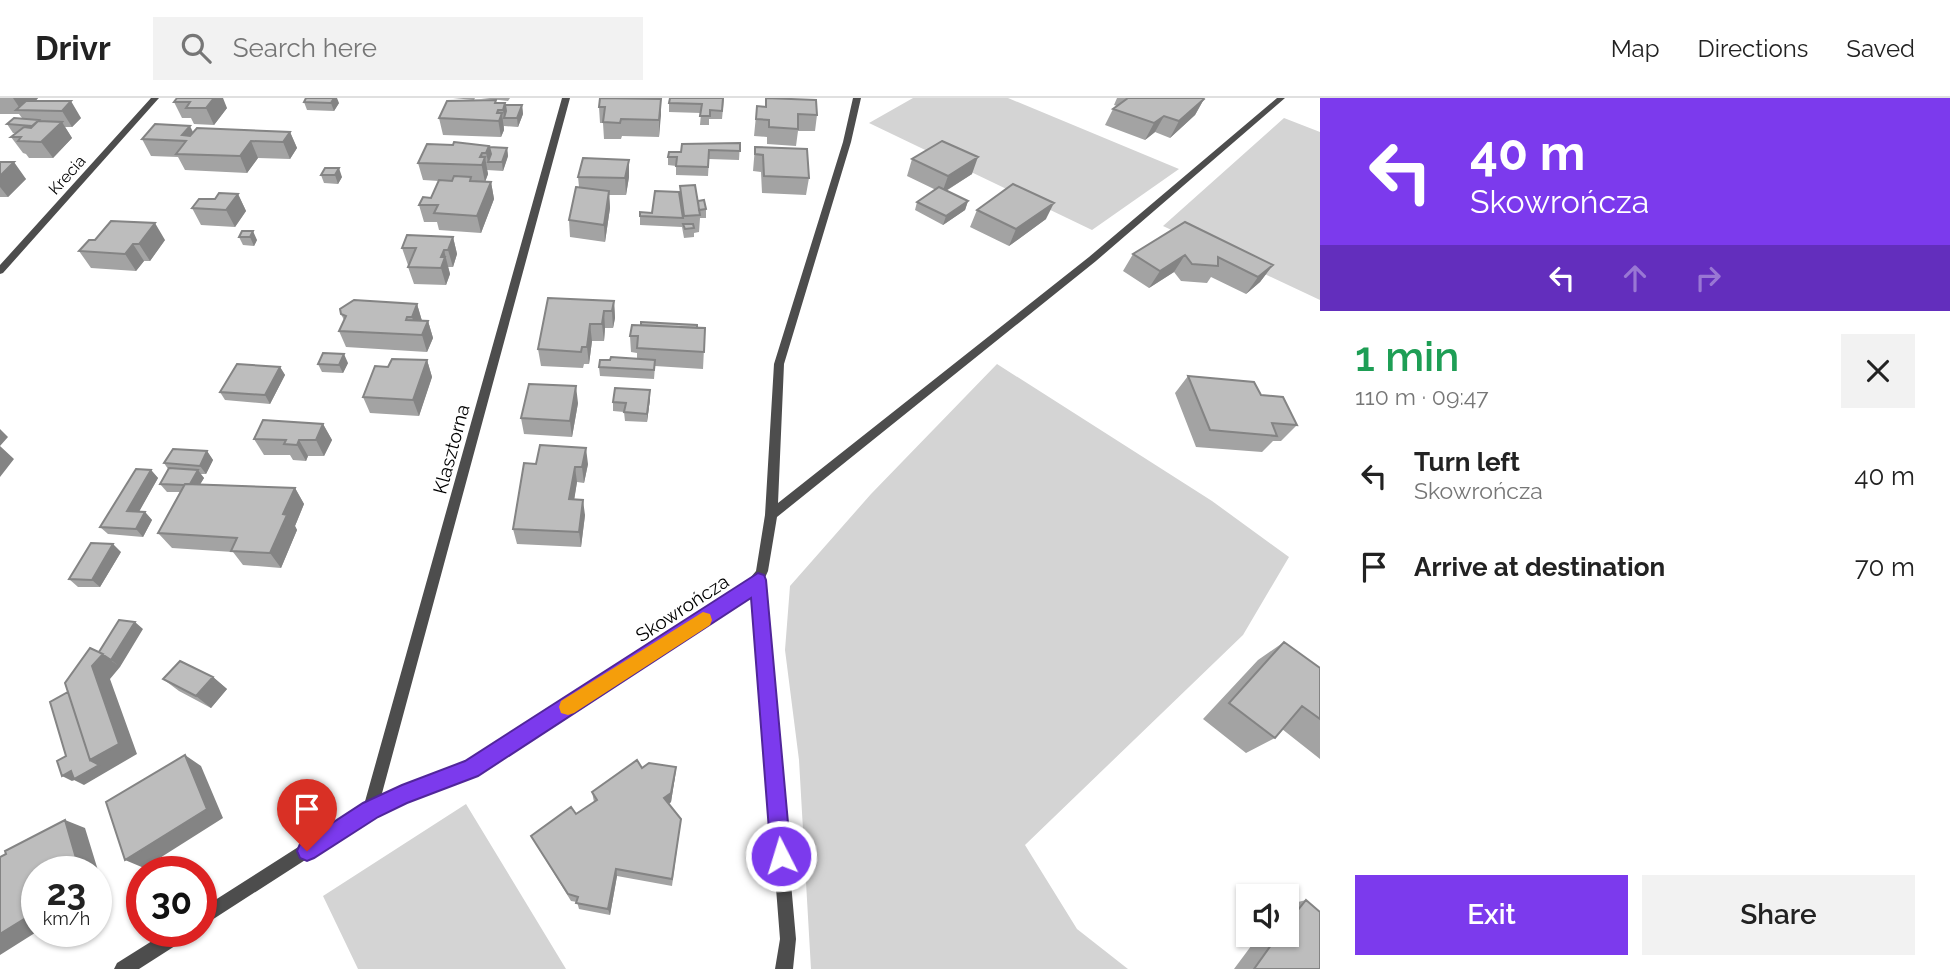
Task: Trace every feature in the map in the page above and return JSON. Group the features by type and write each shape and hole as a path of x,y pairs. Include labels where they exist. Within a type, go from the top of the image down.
{"street":[{"name":"Krecia","path":"0,271 155,98"},
{"name":"Klasztorna","path":"370,810 566,98"},
{"name":"Skowrończa","path":"217,909 370,810 471,769 747,592 758,580 771,515 779,364 848,142 857,98"},
{"path":"771,515 996,339 1165,200 1281,98"},
{"path":"758,580 788,939 784,969"},
{"path":"123,969 158,947"}],"shaded area":[{"path":"913,98 1008,98 1179,169 1092,230 869,123"},
{"path":"1284,118 1320,132 1320,300 1163,226"},
{"path":"997,364 1212,501 1289,557 1243,635 1025,845 1077,929 1128,969 811,969 799,760 785,650 790,586 871,494"},
{"path":"466,804 566,969 358,969 323,896"}],"building":[{"path":"177,98 214,98 206,108 186,108 190,102 174,102"},
{"path":"306,98 334,98 331,103 304,102"},
{"path":"600,98 661,99 659,120 621,119 620,123 603,122 605,107 599,107"},
{"path":"670,98 723,98 722,111 710,110 710,116 700,116 702,104 669,103"},
{"path":"766,98 816,100 817,115 798,114 798,129 769,127 769,120 756,119 757,106 766,107"},
{"path":"1128,98 1204,99 1179,121 1164,116 1154,123 1113,109"},
{"path":"496,100 495,103 505,103 503,110 498,110 497,113 502,113 499,121 439,118 447,101"},
{"path":"26,101 71,101 62,111 16,110"},
{"path":"505,105 522,105 517,118 504,118"},
{"path":"14,118 39,120 32,126 7,124"},
{"path":"38,121 62,122 41,142 18,141 21,137 11,137 24,127 31,128"},
{"path":"155,124 190,126 182,135 190,136 197,128 290,132 283,142 251,141 240,156 176,154 186,141 142,139"},
{"path":"942,141 978,157 948,176 912,159"},
{"path":"454,142 489,146 486,153 482,153 480,157 485,157 482,165 418,163 427,144 453,145"},
{"path":"740,143 740,151 709,150 708,167 676,166 677,157 668,157 669,152 681,152 682,144"},
{"path":"489,147 507,148 502,162 488,162 491,154"},
{"path":"755,147 807,149 809,178 764,176 763,155 755,154"},
{"path":"583,158 629,160 625,178 578,177"},
{"path":"0,162 14,162 0,176"},
{"path":"325,168 339,168 335,175 321,175"},
{"path":"454,176 471,177 470,181 491,182 477,216 434,213 438,205 419,205 423,197 431,198 439,180 452,181"},
{"path":"1013,184 1054,203 1016,229 977,210"},
{"path":"695,185 700,215 684,216 680,186"},
{"path":"576,187 609,191 604,225 569,220"},
{"path":"939,187 968,201 946,216 917,202"},
{"path":"655,191 679,192 683,218 640,216 640,212 652,213"},
{"path":"219,193 238,194 226,210 192,208 199,199 215,199"},
{"path":"704,200 706,209 699,210 698,201"},
{"path":"111,221 155,223 139,244 133,244 125,254 79,251 89,240 95,240"},
{"path":"1185,222 1273,265 1258,277 1218,257 1218,266 1192,264 1185,255 1160,271 1133,254"},
{"path":"683,224 693,224 694,228 685,229"},
{"path":"242,231 253,231 250,237 239,237"},
{"path":"407,235 453,237 448,250 444,250 441,257 445,257 441,268 408,267 416,248 402,248"},
{"path":"548,298 614,301 612,311 604,311 602,324 590,324 587,347 582,347 581,352 538,349"},
{"path":"354,300 417,304 412,317 407,317 406,320 428,321 422,335 339,331 346,316 341,314 340,309"},
{"path":"641,322 697,325 697,328 641,325"},
{"path":"632,325 705,328 704,352 637,348 638,336 630,336"},
{"path":"323,353 344,354 339,365 318,364"},
{"path":"611,357 655,360 654,370 599,367 600,360 610,360"},
{"path":"392,359 427,360 413,400 363,397 375,366 388,367"},
{"path":"237,364 280,367 265,395 220,392"},
{"path":"1188,376 1254,382 1261,395 1283,397 1297,425 1272,423 1277,436 1210,430"},
{"path":"529,384 576,386 570,421 521,418"},
{"path":"615,388 650,390 647,414 624,412 626,403 613,402"},
{"path":"263,420 323,424 316,440 299,440 297,445 284,444 286,440 254,439"},
{"path":"540,445 586,448 582,467 575,467 569,499 583,500 579,532 513,529 524,463 536,464"},
{"path":"173,449 207,451 200,466 164,463"},
{"path":"169,468 198,470 190,484 160,484"},
{"path":"136,469 151,470 127,511 145,512 136,529 100,527"},
{"path":"185,484 295,488 283,514 287,515 270,553 231,551 237,538 158,533"},
{"path":"91,543 113,544 92,580 69,579"},
{"path":"119,620 135,622 111,660 99,652"},
{"path":"1284,642 1320,668 1320,719 1302,706 1275,738 1229,703"},
{"path":"90,648 103,654 92,666 119,744 90,760 65,683"},
{"path":"180,661 213,677 196,696 163,679"},
{"path":"68,692 90,760 99,765 74,779 71,771 62,776 57,761 66,756 50,702"},
{"path":"185,755 207,809 131,856 126,856 125,860 106,802"},
{"path":"637,760 642,768 649,763 676,767 671,793 664,798 681,819 672,879 616,869 608,909 576,903 578,897 568,894 531,836 571,807 576,814 597,800 592,792"},
{"path":"65,820 75,856 21,856 21,921 0,934 0,857 6,854 5,851"},
{"path":"1306,900 1320,912 1320,969 1254,969 1270,947 1299,947 1299,909"}],"slow traffic":[{"path":"568,707 703,620"}],"route":[{"path":"307,851 370,810 471,769 747,592 758,580 781,856"}]}
